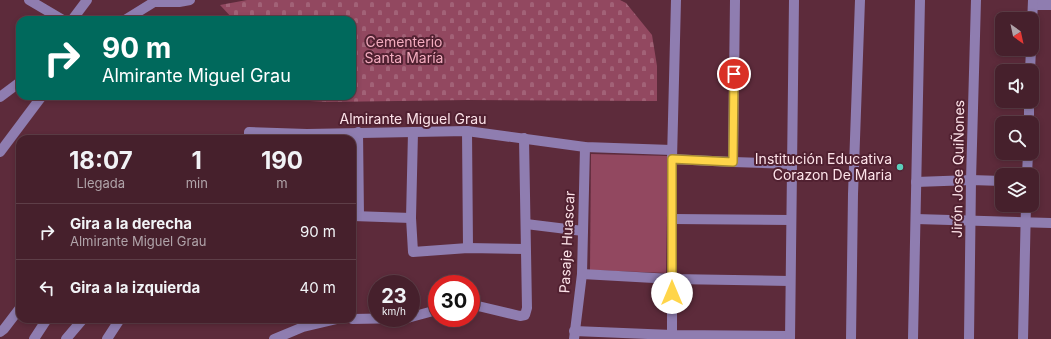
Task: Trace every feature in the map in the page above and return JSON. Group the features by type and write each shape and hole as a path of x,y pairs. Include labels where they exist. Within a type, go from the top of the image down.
{"street":[{"path":"29,0 56,16"},
{"path":"75,16 87,0"},
{"path":"131,16 155,1 179,2 190,0"},
{"path":"672,337 672,155 676,0"},
{"path":"733,162 735,0"},
{"path":"574,335 790,338 790,220 794,0"},
{"path":"851,339 853,194 860,0"},
{"path":"913,339 920,0"},
{"name":"Jirón Jose QuiÑones","path":"969,339 970,220 976,0"},
{"path":"1033,12 1033,2 1051,5"},
{"path":"0,97 16,85"},
{"path":"0,152 39,100"},
{"path":"467,131 468,248"},
{"name":"Almirante Miguel Grau","path":"320,135 358,132 467,131 585,147 733,162 792,164"},
{"path":"356,188 358,132"},
{"path":"413,132 411,218 413,252 468,248 525,249"},
{"path":"480,306 520,316 525,315 527,308 524,138"},
{"name":"Pasaje Huascar","path":"574,335 582,274 585,147"},
{"path":"916,182 995,181"},
{"path":"1023,339 1026,212"},
{"path":"356,216 411,218"},
{"path":"672,219 790,220"},
{"path":"916,220 970,220 1051,224"},
{"path":"526,224 583,231"},
{"path":"582,274 672,279 790,281"},
{"path":"0,332 16,313"},
{"path":"356,319 368,319"},
{"path":"34,339 44,323"},
{"path":"66,339 80,323"},
{"path":"107,339 117,323"},
{"path":"274,339 303,326 318,323"}],"green space":[{"name":"Cementerio Santa María","path":"247,0 620,0 626,3 652,35 657,66 657,101 310,101 309,100 356,100 356,16 230,16 220,5"},
{"path":"591,154 668,156 666,273 590,270"}],"place":[{"name":"Institución Educativa Corazon De Maria","path":"900,167"}],"route":[{"path":"672,293 672,159 733,162 734,74"}]}
